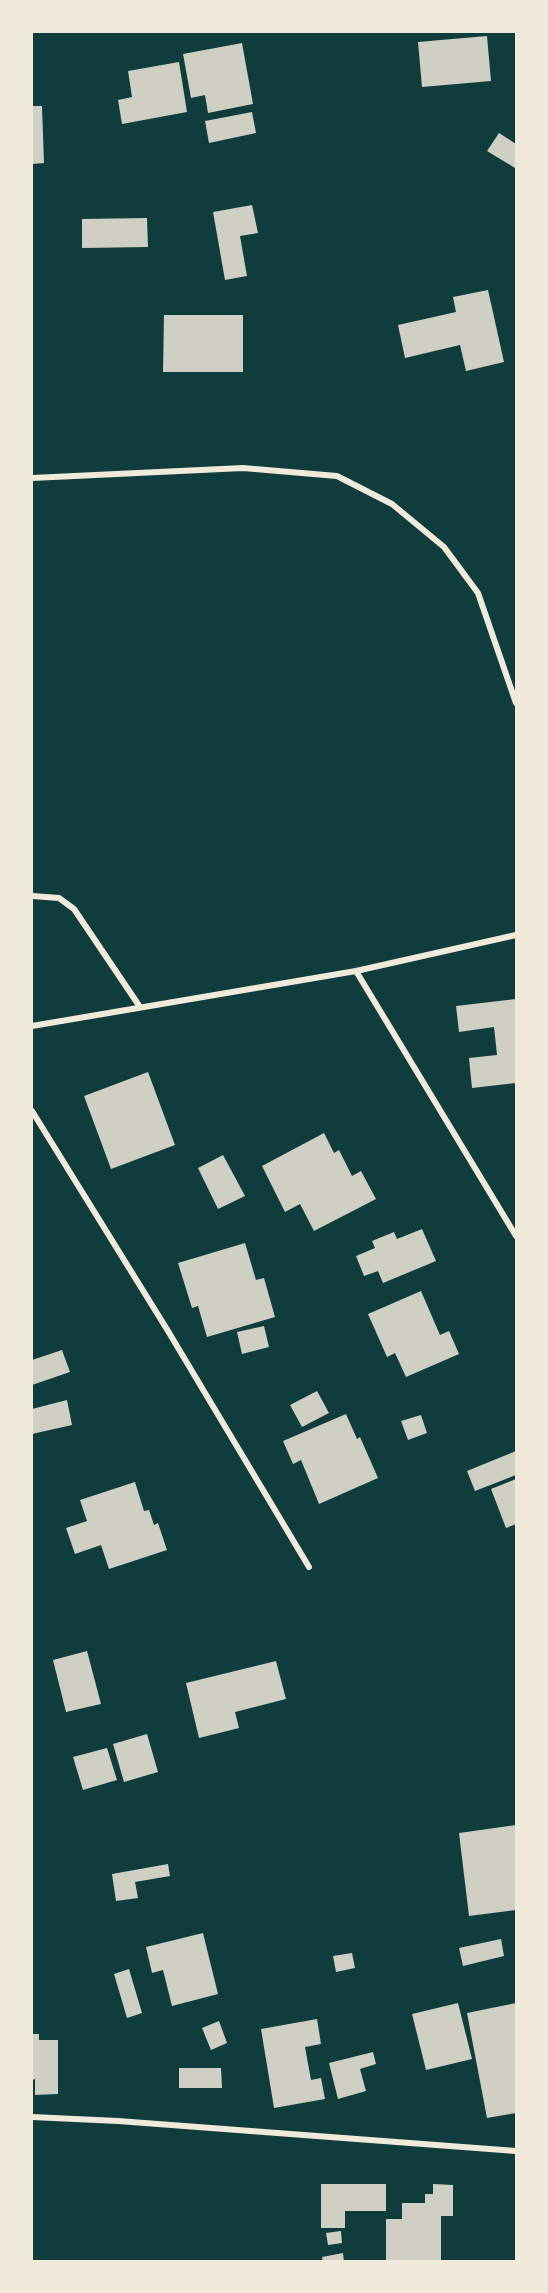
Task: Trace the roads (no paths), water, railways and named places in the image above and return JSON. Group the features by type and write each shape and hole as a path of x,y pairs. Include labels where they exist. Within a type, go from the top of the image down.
{"street":[{"path":"32,478 243,468 337,476 392,504 444,547 478,593 516,703"},
{"path":"32,896 59,898 74,909 141,1007"},
{"path":"32,1026 356,971 516,935"},
{"path":"356,971 516,1236"},
{"path":"32,1111 168,1331 309,1567"},
{"path":"32,2117 130,2122 516,2151"}]}
